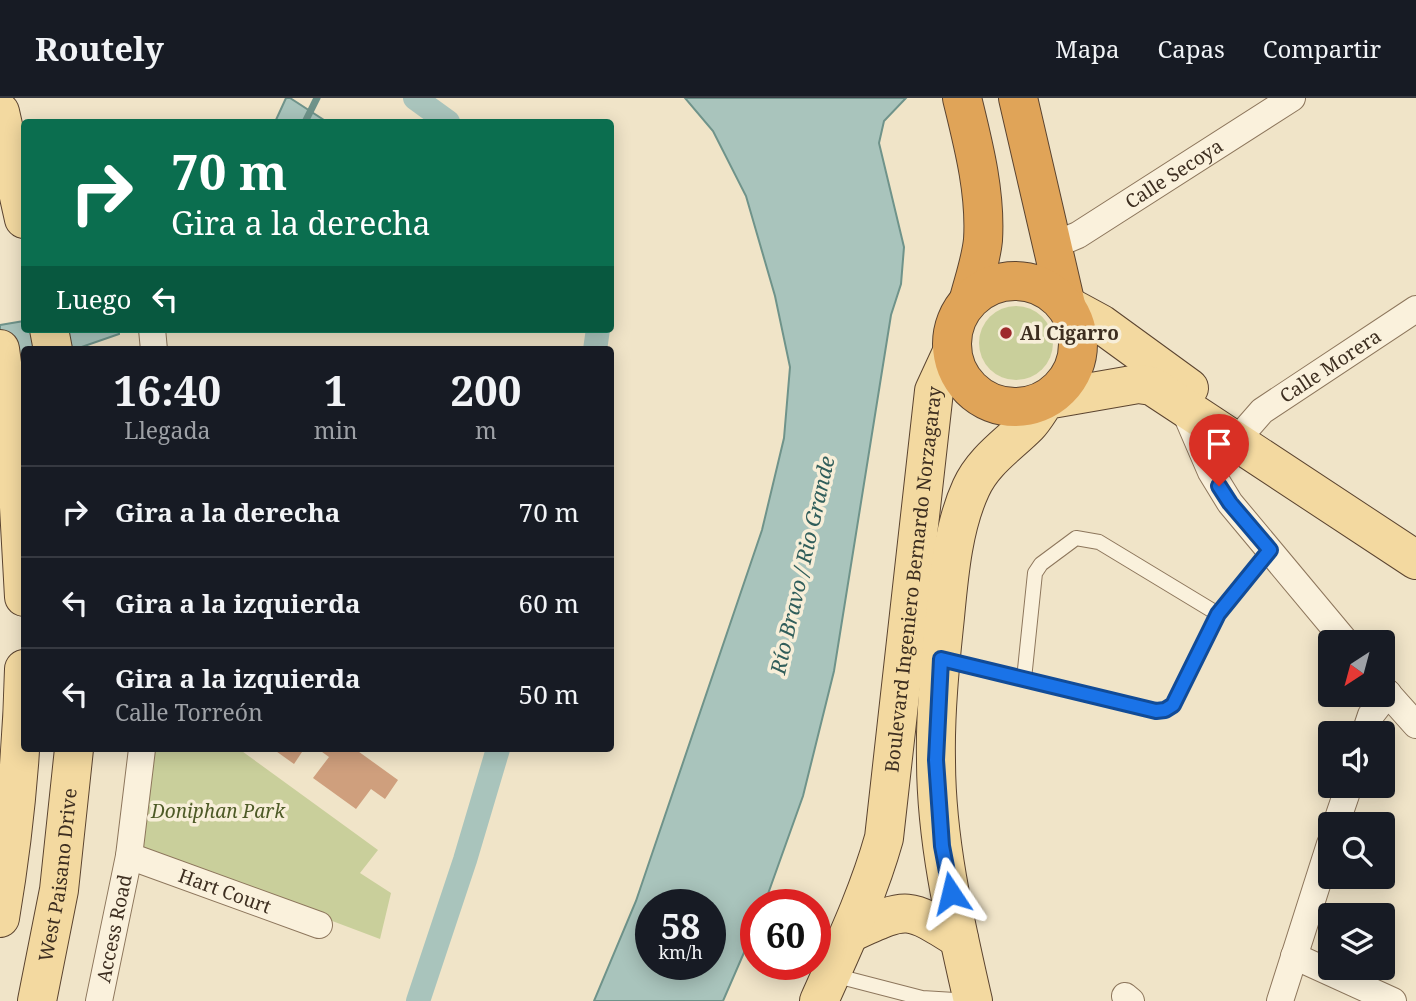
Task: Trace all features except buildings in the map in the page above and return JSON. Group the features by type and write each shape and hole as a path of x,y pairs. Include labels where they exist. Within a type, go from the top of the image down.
{"highway":[{"path":"962,98 974,148 982,203 983,240 969,299"},
{"path":"1017,98 1066,305 1076,325 1079,346 1074,367 1063,386 1046,400 1027,406 1006,407 987,401 970,389 958,372 952,352 952,333 958,314 969,299 992,285 1019,280 1037,284 1053,292 1066,305"}],"main road":[{"path":"0,112 21,206"},
{"path":"1066,305 1101,324 1187,398 1416,560"},
{"path":"0,349 17,471 21,543"},
{"name":"Boulevard Ingeniero Bernardo Norzagaray","path":"825,988 873,877 884,838 934,391 952,352"},
{"path":"1046,400 1145,384 1187,398 1248,427 1416,538"},
{"name":"Boulevard Ingeniero Bernardo Norzagaray","path":"972,1001 942,846 936,760 941,659 955,543 962,509 972,485 995,455 1029,424 1046,400"},
{"path":"0,918 10,857 21,751"},
{"name":"West Paisano Drive","path":"37,1001 59,890 74,752"},
{"path":"850,933 885,916 903,912 919,915 959,939"}],"street":[{"name":"Calle Secoya","path":"1052,246 1078,235 1292,98"},
{"name":"Calle Morera","path":"1248,427 1262,411 1416,309"},
{"path":"1187,398 1219,486 1230,503 1336,630"},
{"path":"1395,701 1416,725"},
{"name":"Access Road","path":"99,1001 129,856 142,752"},
{"name":"Hart Court","path":"129,856 319,925"},
{"path":"1280,1001 1318,881"},
{"path":"1294,956 1393,1001"}],"lane":[{"path":"1024,679 1035,573 1041,564 1076,538 1099,542 1218,614"},
{"path":"941,659 1156,711 1165,710 1173,705 1218,614 1270,550"},
{"path":"825,988 972,1001"}],"green space":[{"path":"1009,306 1023,306 1037,312 1047,322 1053,343 1047,364 1037,374 1023,380 1009,380 995,374 985,364 979,350 979,336 985,322 995,312"},
{"name":"Doniphan Park","path":"152,752 243,752 378,850 360,873 391,893 380,939 136,847"}],"water":[{"path":"286,98 290,98 322,119 276,119"},
{"name":"Río Bravo / Rio Grande","path":"685,98 906,98 884,121 879,143 904,247 901,284 891,315 834,671 803,796 770,889 740,889 740,962 723,1001 594,1001 635,903 635,980 726,980 726,889 640,889 762,530 784,438 790,367 775,296 746,196 713,131"},
{"path":"21,322 21,333 119,334 84,346 21,346 21,364 0,369 0,325"}],"waterway":[{"path":"306,119 317,98"},
{"path":"415,98 444,119"},
{"path":"596,346 597,333"},
{"path":"418,1001 465,860 497,752"}],"place":[{"name":"Al Cigarro","path":"1006,333"}],"route":[{"path":"951,893 938,809 936,760 941,659 1156,711 1165,710 1173,705 1218,614 1238,586 1270,550 1219,486"}]}
